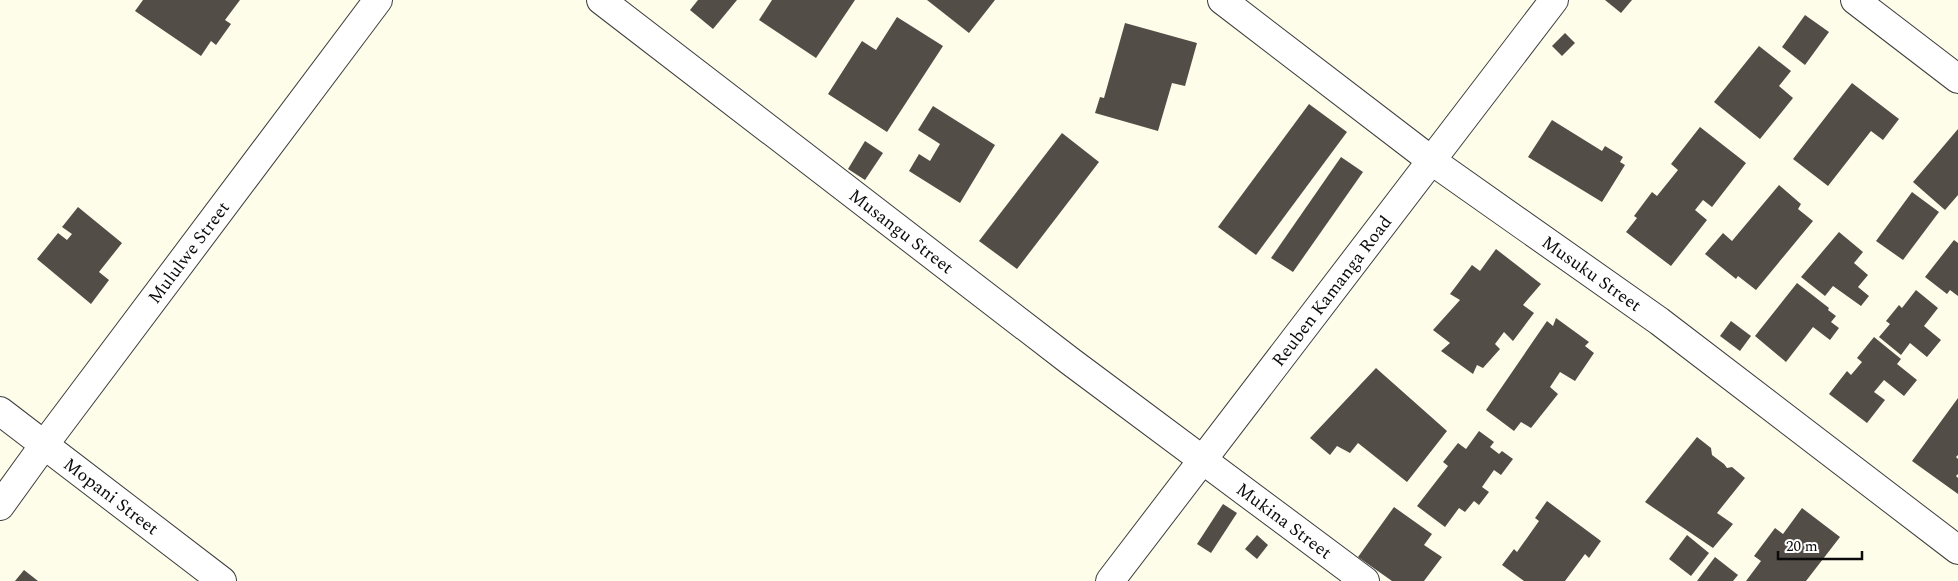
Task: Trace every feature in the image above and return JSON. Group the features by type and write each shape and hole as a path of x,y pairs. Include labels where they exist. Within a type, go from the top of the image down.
{"street":[{"name":"Mululwe Street","path":"0,506 378,0"},
{"name":"Musangu Street","path":"601,0 1070,361 1202,459"},
{"name":"Musuku Street","path":"1222,0 1432,161 1659,321 1958,550"},
{"name":"Reuben Kamanga Road","path":"1110,581 1554,0"},
{"path":"1855,0 1958,79"},
{"name":"Mopani Street","path":"0,411 222,581"},
{"name":"Mukina Street","path":"1202,459 1365,581"}],"building":[{"path":"143,0 240,0 225,20 231,24 216,45 211,41 201,56 135,11"},
{"path":"698,0 737,0 713,29 690,10"},
{"path":"772,0 855,0 816,58 759,20"},
{"path":"927,0 995,0 969,33"},
{"path":"1605,0 1632,0 1621,13"},
{"path":"1805,15 1829,32 1805,65 1782,47"},
{"path":"897,17 943,46 887,132 828,94 862,41 876,50"},
{"path":"1125,23 1197,43 1185,86 1172,83 1158,131 1095,113 1100,97 1104,98"},
{"path":"1565,33 1575,43 1562,56 1552,46"},
{"path":"1759,46 1791,71 1779,86 1793,98 1760,139 1714,102"},
{"path":"1852,83 1899,119 1883,140 1871,131 1828,186 1793,159"},
{"path":"1309,104 1347,132 1256,255 1218,227"},
{"path":"933,106 995,145 960,203 909,171 919,154 930,161 940,144 918,130"},
{"path":"1552,120 1602,151 1605,146 1623,157 1620,162 1625,165 1602,202 1528,157"},
{"path":"1700,127 1746,163 1712,207 1703,200 1695,210 1707,220 1671,266 1626,232 1637,218 1634,216 1652,192 1657,196 1678,170 1671,164"},
{"path":"1958,129 1958,195 1945,210 1913,182"},
{"path":"1062,133 1099,162 1017,269 979,241"},
{"path":"865,141 883,153 865,180 848,169"},
{"path":"1341,157 1363,172 1293,272 1271,258"},
{"path":"1779,185 1801,204 1798,209 1813,221 1756,290 1738,276 1736,279 1705,254 1723,233 1732,241"},
{"path":"1912,192 1939,212 1903,260 1876,241"},
{"path":"78,207 122,243 99,272 109,280 91,304 37,259 58,233 67,240 72,234 62,227"},
{"path":"1839,232 1863,252 1854,263 1868,275 1858,287 1869,296 1861,306 1833,286 1825,296 1801,277"},
{"path":"1954,240 1958,243 1958,296 1950,290 1947,294 1925,277"},
{"path":"1496,249 1541,284 1523,305 1534,313 1513,341 1504,332 1495,344 1500,349 1483,368 1477,365 1473,374 1441,351 1450,343 1433,330 1460,300 1450,294 1472,265 1480,271"},
{"path":"1797,283 1829,308 1828,310 1836,316 1831,322 1839,328 1830,340 1813,327 1786,362 1755,336"},
{"path":"1916,290 1938,308 1924,326 1941,340 1927,357 1910,343 1901,355 1879,337 1890,324 1886,321 1899,305 1902,308"},
{"path":"1556,318 1589,342 1585,346 1594,353 1575,381 1560,372 1550,387 1558,394 1531,428 1521,422 1514,431 1486,410 1547,321 1553,326"},
{"path":"1731,321 1751,336 1740,351 1720,336"},
{"path":"1874,337 1901,359 1897,364 1917,380 1904,396 1884,380 1874,392 1885,400 1867,423 1829,394 1847,371 1851,375 1862,362 1857,358"},
{"path":"1376,368 1447,431 1407,482 1358,443 1350,453 1337,446 1330,455 1310,438"},
{"path":"1958,398 1958,455 1956,457 1958,459 1958,474 1956,476 1958,478 1958,494 1912,461"},
{"path":"1479,431 1494,442 1490,447 1499,454 1502,451 1513,459 1501,475 1494,470 1482,487 1489,492 1479,505 1474,501 1465,512 1459,508 1445,527 1417,506 1448,466 1443,462 1458,443 1466,449"},
{"path":"1697,437 1711,448 1712,455 1727,468 1732,467 1745,478 1717,513 1733,524 1713,548 1645,502"},
{"path":"1547,501 1601,541 1589,558 1585,554 1565,581 1524,581 1502,565 1514,549 1517,552 1539,521 1535,518"},
{"path":"1223,504 1237,513 1211,553 1197,544"},
{"path":"1394,507 1432,534 1424,545 1442,557 1424,581 1392,581 1358,557"},
{"path":"1802,508 1840,537 1806,581 1746,581 1761,561 1754,556 1775,528 1783,534"},
{"path":"1257,535 1268,545 1257,559 1245,549"},
{"path":"1687,535 1709,553 1691,576 1669,559"},
{"path":"1715,557 1738,575 1733,581 1697,581"},
{"path":"24,570 38,581 15,581"}]}
